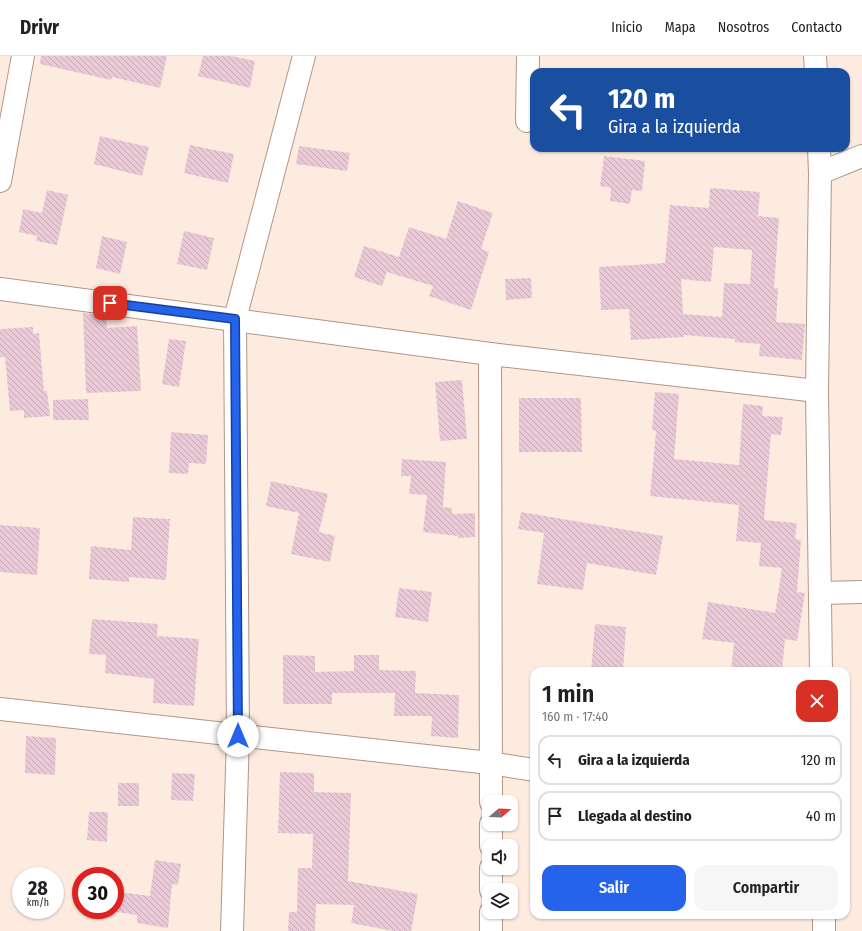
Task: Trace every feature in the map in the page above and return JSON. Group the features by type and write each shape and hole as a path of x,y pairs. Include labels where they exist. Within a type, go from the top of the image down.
{"street":[{"path":"0,181 24,56"},
{"path":"232,931 238,736 235,319 304,56"},
{"path":"527,121 528,56"},
{"path":"815,56 816,68"},
{"path":"819,152 817,391 821,667"},
{"path":"820,173 862,156"},
{"path":"0,289 490,354 817,391"},
{"path":"490,354 491,795"},
{"path":"820,593 862,592"},
{"path":"0,709 490,763 530,769"},
{"path":"491,919 492,931"},
{"path":"824,919 824,931"}],"building":[{"path":"41,56 167,56 160,88 112,77 111,80 40,64"},
{"path":"203,56 231,56 255,61 250,88 198,76"},
{"path":"100,136 149,147 142,176 94,164"},
{"path":"190,145 234,154 228,183 184,173"},
{"path":"299,146 350,153 347,171 296,164"},
{"path":"604,156 645,161 642,191 632,190 630,204 610,201 611,188 600,186"},
{"path":"710,188 760,192 758,216 779,218 774,288 778,288 776,322 805,324 802,360 759,356 760,344 735,342 735,339 684,335 684,337 631,340 629,309 601,310 599,267 665,263 670,205 709,208","holes":["714,247 752,250 750,284 724,283 722,317 683,314 681,279 711,282"]},
{"path":"47,190 68,195 57,245 36,241 37,236 19,232 23,209 42,213"},
{"path":"458,201 493,213 481,249 489,252 471,310 429,296 433,286 387,272 382,286 354,277 364,246 399,257 409,227 446,239"},
{"path":"184,231 214,238 207,270 177,264"},
{"path":"102,236 127,242 120,274 96,268"},
{"path":"531,278 532,298 506,300 505,279"},
{"path":"83,313 106,316 107,328 137,326 141,391 86,393"},
{"path":"33,327 33,334 39,333 44,391 47,391 50,416 24,418 24,410 10,411 5,357 0,357 0,329"},
{"path":"169,339 186,341 179,387 162,384"},
{"path":"462,380 467,439 440,441 435,382"},
{"path":"655,392 679,394 674,459 739,465 743,404 763,406 762,416 783,417 781,435 771,434 764,520 797,523 795,539 801,540 797,592 805,593 797,641 785,639 782,667 731,667 734,643 702,639 708,602 775,613 782,568 759,566 761,543 736,541 739,505 650,496 656,431 652,430"},
{"path":"519,398 581,398 582,452 519,452"},
{"path":"88,399 89,420 53,420 53,400"},
{"path":"171,432 208,435 206,464 189,463 188,474 169,473"},
{"path":"402,459 446,462 443,507 452,508 452,514 475,513 475,537 458,538 458,536 423,532 427,495 409,494 411,476 401,476"},
{"path":"271,481 328,494 319,532 335,536 330,562 291,554 299,513 266,506"},
{"path":"521,512 663,536 656,575 587,563 583,590 537,584 544,533 518,529"},
{"path":"133,517 170,519 166,580 129,577 129,582 89,579 91,546 131,550"},
{"path":"0,525 40,528 37,575 0,572"},
{"path":"399,588 432,592 428,622 395,617"},
{"path":"92,619 158,624 157,636 199,639 194,706 153,703 154,679 105,673 106,655 89,654"},
{"path":"595,624 626,627 623,667 591,667"},
{"path":"283,655 315,656 315,672 354,671 354,655 379,655 379,670 416,671 415,693 459,695 458,738 431,736 432,716 394,716 395,693 332,693 332,704 283,704"},
{"path":"26,736 56,738 55,775 25,773"},
{"path":"280,772 314,773 314,792 351,793 348,881 418,894 411,931 393,931 351,923 354,905 316,904 315,931 288,931 289,912 297,912 298,868 312,868 313,834 278,833"},
{"path":"172,773 195,774 193,801 171,800"},
{"path":"118,783 139,783 139,806 118,806"},
{"path":"89,812 108,812 107,842 87,840"},
{"path":"155,860 181,864 178,885 172,884 168,928 137,923 137,915 124,913 124,893 150,896"}],"route":[{"path":"110,303 235,319 238,736"}]}
